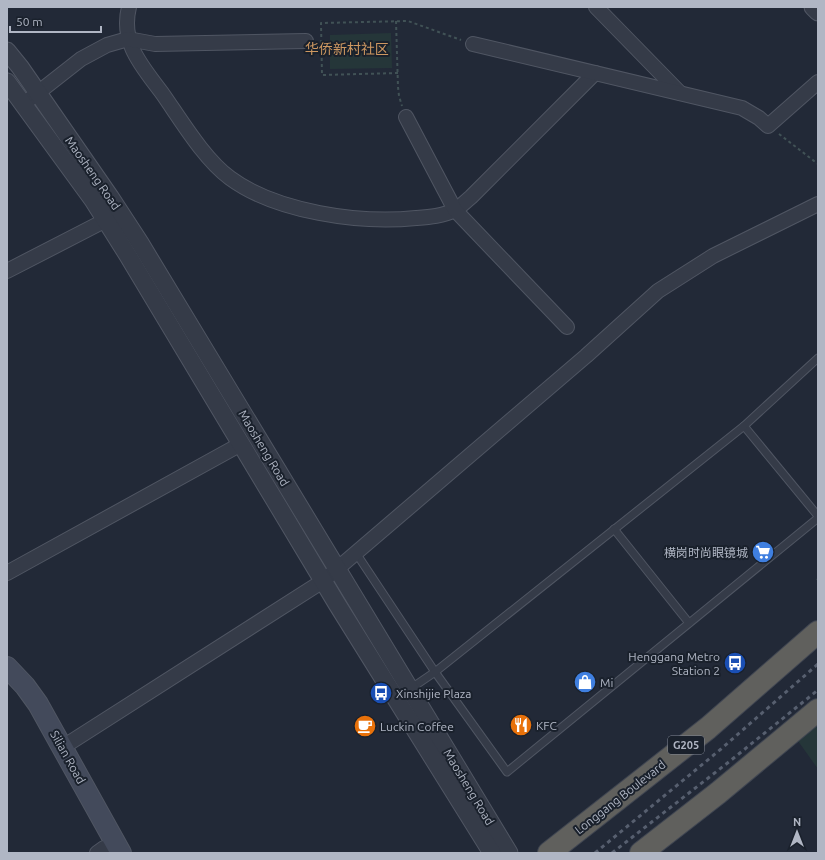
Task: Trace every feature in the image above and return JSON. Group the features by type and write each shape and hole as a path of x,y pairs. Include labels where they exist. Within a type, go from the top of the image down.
{"highway":[{"name":"Longgang Boulevard","path":"549,853 708,728 818,632"},
{"path":"641,853 718,793 818,710"}],"main road":[{"name":"Silian Road","path":"7,667 25,686 38,704 63,748 107,852"},
{"name":"Silian Road","path":"7,686 24,705 107,852"}],"street":[{"path":"129,7 126,16 128,39 136,58 209,159 230,178 254,193 295,207 325,214 371,220 408,219 436,216 455,210 471,197 595,73"},
{"path":"596,7 680,93"},
{"path":"813,7 818,12"},
{"path":"24,104 81,59 107,45 128,39 155,44 306,41"},
{"path":"473,44 742,108 759,118 768,126 818,82"},
{"name":"Maosheng Road","path":"7,51 38,93 140,243 509,853"},
{"name":"Maosheng Road","path":"7,82 106,220 323,581 492,853"},
{"path":"406,117 455,210 567,327"},
{"path":"63,748 323,581 586,356 658,291 713,256 818,204"},
{"path":"7,271 106,220"},
{"path":"7,573 241,444"}],"lane":[{"path":"410,689 435,672 744,426 818,358"},
{"path":"356,553 435,672 507,772 818,517 744,426"},
{"path":"614,530 689,623"}],"path":[{"path":"396,21 398,91"},
{"path":"398,73 322,75 320,23 408,21 473,44"},
{"path":"768,126 818,164"}],"shaded area":[{"path":"391,33 392,68 330,69 330,35"},
{"path":"818,724 818,769 798,741"}],"railway":[{"path":"595,853 721,749 818,664"},
{"path":"612,853 818,690"}],"place":[{"name":"横岗时尚眼镜城","path":"763,552"},
{"name":"Henggang Metro Station 2","path":"735,663"},
{"name":"Mi","path":"585,682"},
{"name":"Xinshijie Plaza","path":"381,693"},
{"name":"KFC","path":"521,725"},
{"name":"Luckin Coffee","path":"365,726"}],"district":[{"name":"华侨新村社区","path":"347,49"}]}
